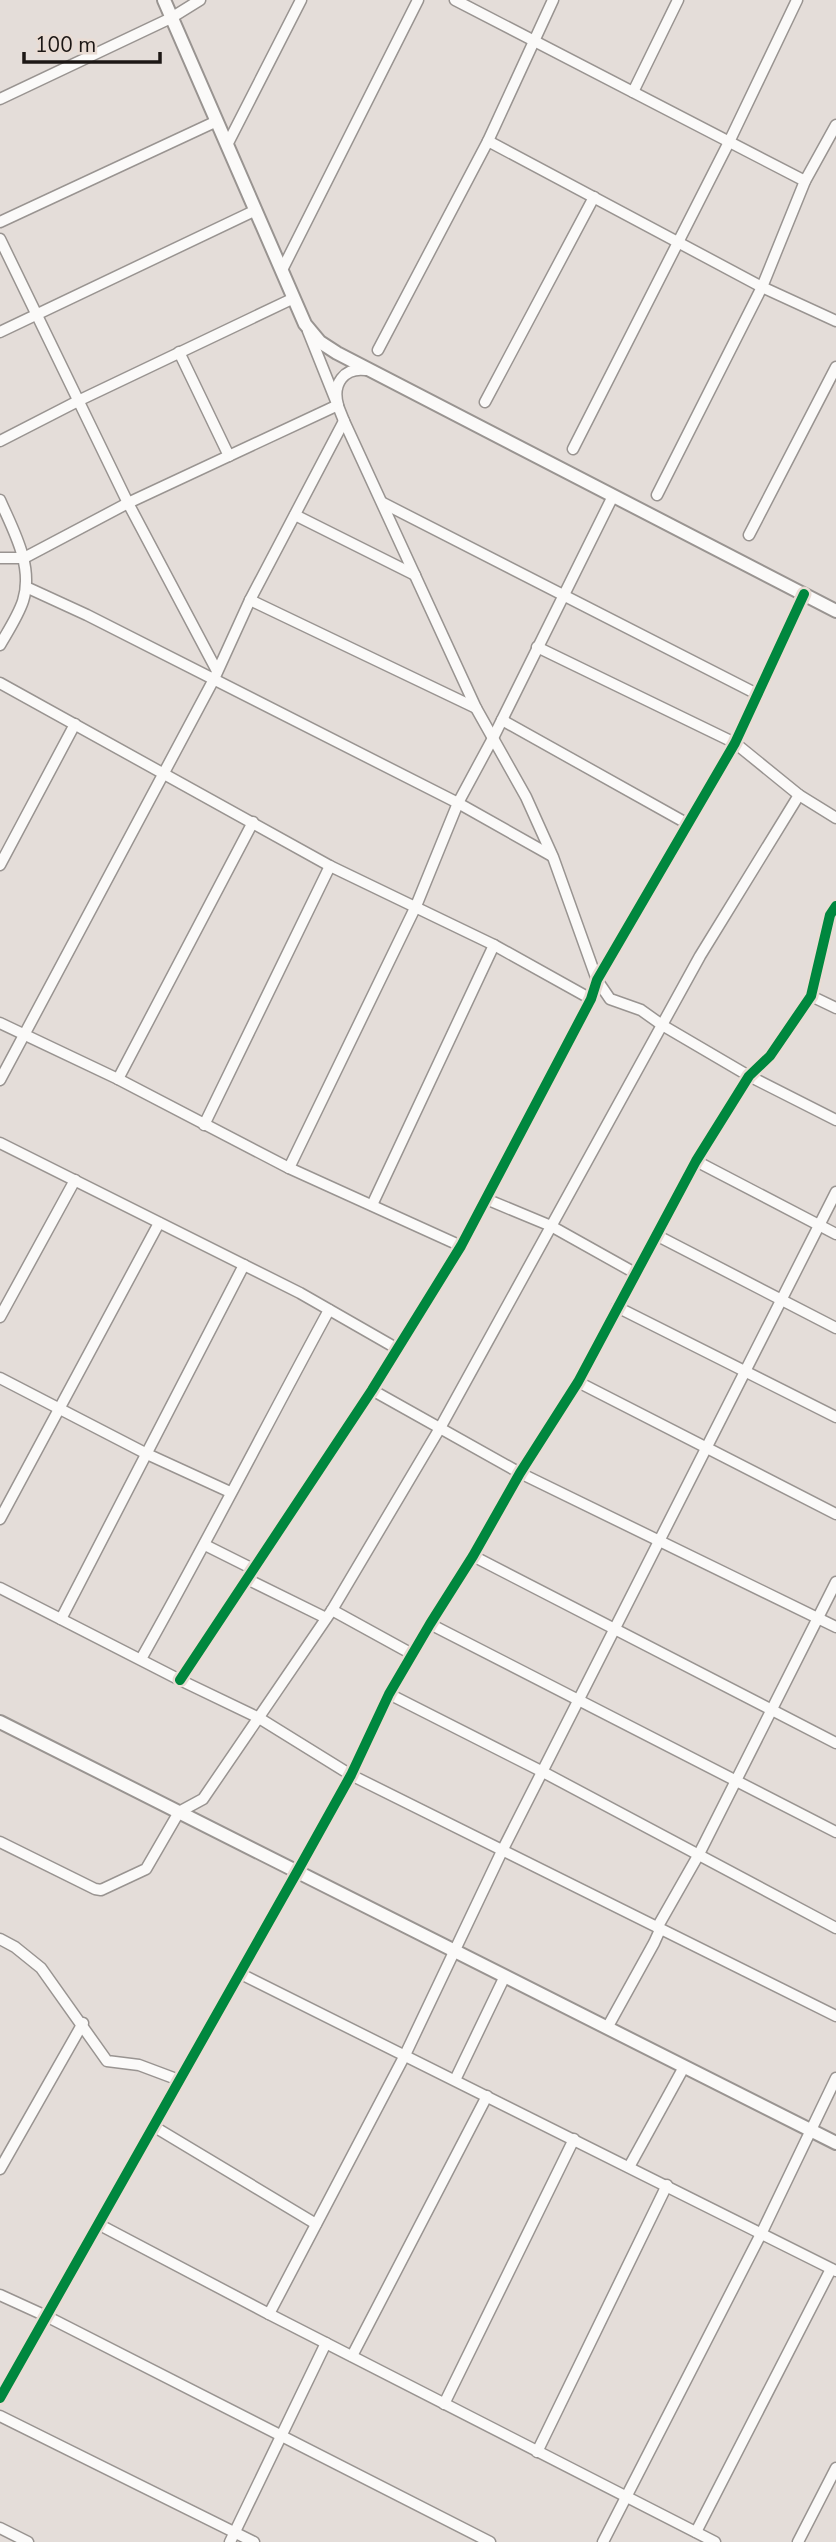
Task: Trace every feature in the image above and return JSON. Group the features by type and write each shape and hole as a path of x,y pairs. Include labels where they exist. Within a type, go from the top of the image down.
{"street":[{"path":"164,0 294,298 344,421 476,708 526,797 553,857 597,980 610,999 641,1010 749,1076 836,1120"},
{"path":"0,99 172,18 200,0"},
{"path":"227,145 301,0"},
{"path":"282,270 418,0"},
{"path":"455,0 805,181"},
{"path":"378,350 488,141 553,0"},
{"path":"633,92 678,0"},
{"path":"573,449 729,142 797,0"},
{"path":"0,222 217,121"},
{"path":"657,495 762,287 805,181 836,125"},
{"path":"488,141 762,287 836,321"},
{"path":"485,402 594,197"},
{"path":"0,332 256,210"},
{"path":"0,239 128,503 216,675"},
{"path":"0,442 79,400 294,298"},
{"path":"305,324 320,342 374,372 836,611"},
{"path":"179,352 229,456"},
{"path":"750,535 836,367"},
{"path":"338,405 336,390 343,375 359,369 374,372"},
{"path":"0,558 24,558 128,503 338,405"},
{"path":"0,1080 216,675 250,600 344,421"},
{"path":"289,1168 416,906 458,803 494,738 613,496"},
{"path":"0,500 24,558 26,587 23,602 0,645"},
{"path":"383,503 757,694"},
{"path":"295,515 415,575"},
{"path":"26,587 216,675 458,803 553,857"},
{"path":"180,1680 372,1390 461,1246 591,999 597,980 735,743 804,594"},
{"path":"250,600 476,708"},
{"path":"537,647 735,743 799,795 836,818"},
{"path":"0,683 330,866 494,945 591,999"},
{"path":"502,720 688,824"},
{"path":"0,865 75,724"},
{"path":"0,1842 102,1890 146,1869 179,1812 203,1800 329,1614 440,1428 700,956 799,795"},
{"path":"118,1079 253,822"},
{"path":"204,1125 330,866"},
{"path":"0,2398 351,1775 388,1694 473,1556 520,1473 578,1382 696,1161 749,1076 770,1056 811,996 834,913"},
{"path":"372,1205 494,945"},
{"path":"811,996 836,1008"},
{"path":"0,1023 118,1079 289,1168 461,1246"},
{"path":"0,1143 244,1265 396,1348"},
{"path":"696,1161 836,1234"},
{"path":"0,1317 75,1180"},
{"path":"268,2314 405,2055 502,1851 836,1192"},
{"path":"486,1199 551,1226 635,1273"},
{"path":"0,1519 159,1223"},
{"path":"656,1235 836,1328"},
{"path":"61,1619 244,1265"},
{"path":"617,1307 836,1417"},
{"path":"141,1660 329,1310"},
{"path":"0,1378 147,1454 230,1492"},
{"path":"578,1382 836,1514"},
{"path":"372,1390 520,1473 836,1628"},
{"path":"205,1545 253,1569"},
{"path":"473,1556 836,1743"},
{"path":"247,1578 412,1654"},
{"path":"607,2028 654,1943 659,1932 658,1926 699,1854 836,1582"},
{"path":"0,1588 259,1718 351,1775 836,2016"},
{"path":"430,1624 836,1832"},
{"path":"388,1694 543,1772 836,1928"},
{"path":"0,1721 836,2143"},
{"path":"0,1939 15,1947 41,1968 83,2023 107,2061 139,2065 179,2080"},
{"path":"241,1974 834,2270 696,2532"},
{"path":"455,2080 505,1976"},
{"path":"0,2169 83,2023"},
{"path":"629,2167 684,2067"},
{"path":"603,2542 762,2232 836,2078"},
{"path":"352,2357 487,2096"},
{"path":"153,2126 317,2224"},
{"path":"444,2404 574,2139"},
{"path":"537,2452 667,2185"},
{"path":"98,2224 625,2498 715,2542"},
{"path":"0,2295 490,2542"},
{"path":"232,2537 326,2343"},
{"path":"0,2416 232,2537 254,2542"},
{"path":"798,2542 836,2468"},
{"path":"0,2528 28,2542"}],"cycle path":[{"path":"180,1680 372,1390 461,1246 591,999 597,980 735,743 804,594"},
{"path":"0,2398 351,1775 389,1694 520,1473 578,1382 696,1161 749,1076 770,1056 811,996 830,915 836,906"}]}
